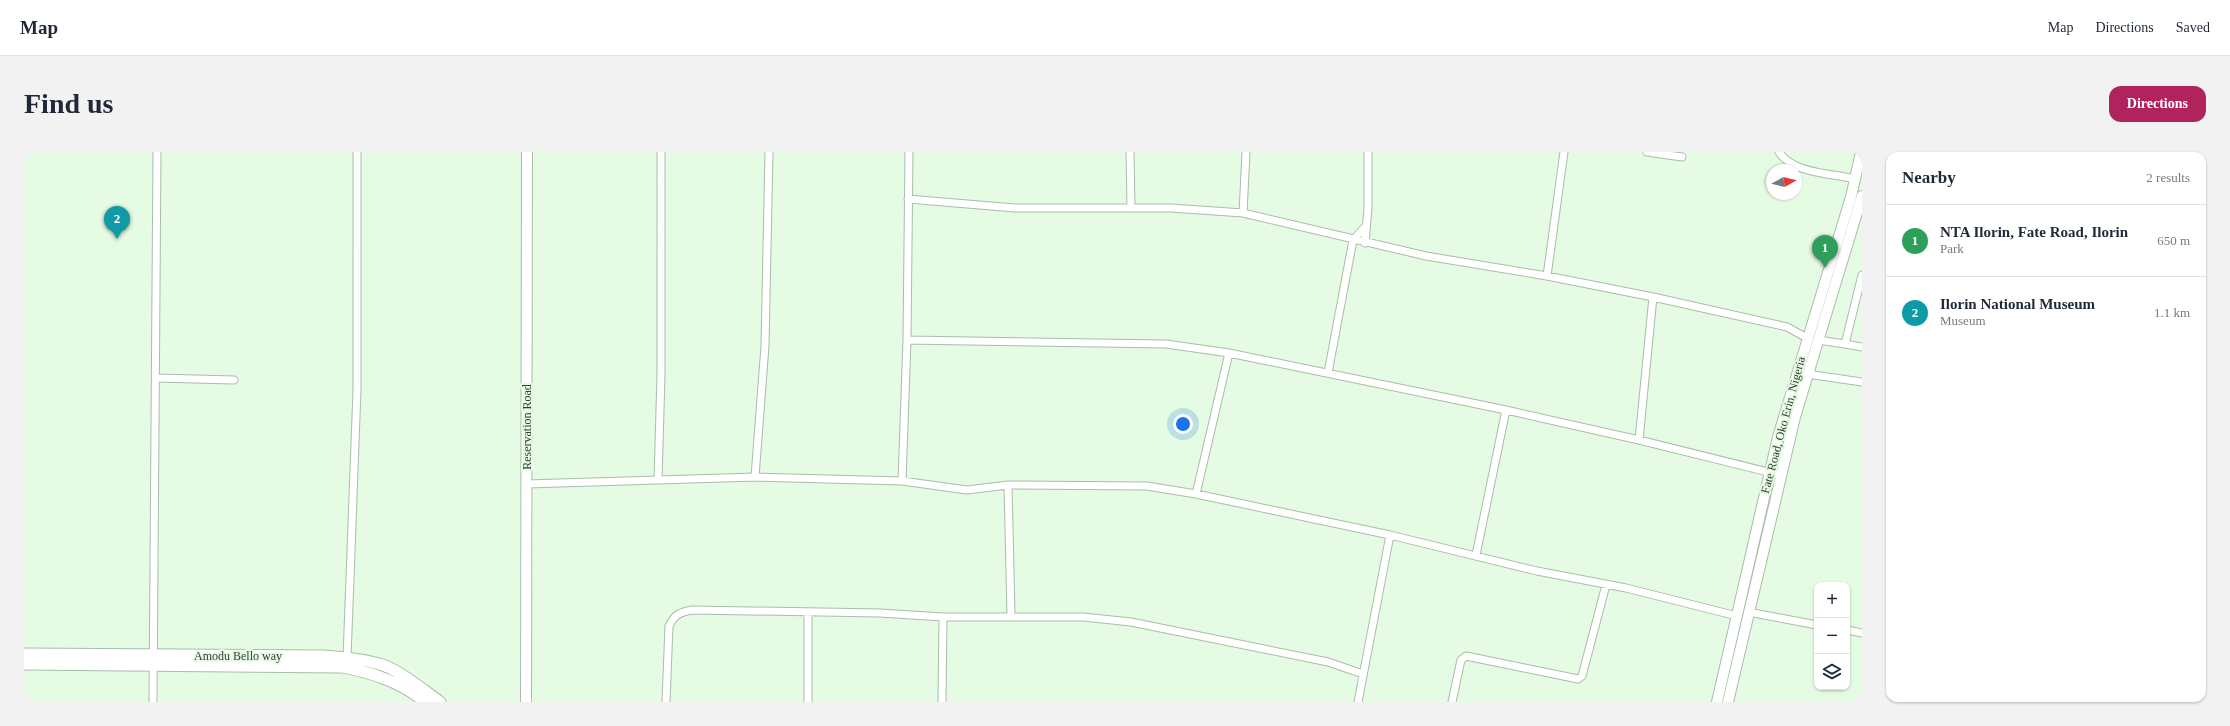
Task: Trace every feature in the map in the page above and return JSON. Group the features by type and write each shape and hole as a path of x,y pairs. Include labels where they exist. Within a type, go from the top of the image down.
{"main road":[{"name":"Amodu Bello way","path":"24,654 343,668 381,677 398,684 425,702"},
{"name":"Amodu Bello way","path":"24,664 323,656 347,658 371,662 388,667 407,678 440,702"}],"street":[{"path":"153,702 155,660 157,152"},
{"path":"347,658 357,390 357,152"},
{"name":"Reservation Road","path":"526,702 527,152"},
{"path":"658,480 661,152"},
{"path":"755,477 765,346 769,152"},
{"path":"902,481 907,340 909,152"},
{"path":"1130,152 1131,208"},
{"path":"1243,213 1246,152"},
{"path":"1365,243 1368,152"},
{"path":"1547,276 1564,152"},
{"path":"1647,152 1682,157"},
{"path":"1779,152 1789,163 1804,169 1855,179"},
{"name":"Fate Road, Oko Erin, Nigeria","path":"1717,702 1769,473 1785,411 1855,179 1861,152"},
{"name":"Fate Road, Oko Erin, Nigeria","path":"1728,702 1780,475 1807,374 1862,196"},
{"path":"908,198 1015,208 1171,208 1243,213 1365,243 1426,256 1547,276 1653,297 1787,327 1807,338"},
{"path":"1328,373 1353,240 1366,226"},
{"path":"1845,344 1862,275"},
{"path":"1639,440 1653,297"},
{"path":"907,340 1166,344 1229,353 1506,410 1639,440 1780,475"},
{"path":"1818,340 1862,347"},
{"path":"1196,494 1229,353"},
{"path":"1807,374 1862,382"},
{"path":"157,378 234,380"},
{"path":"1476,555 1506,410"},
{"path":"527,484 755,477 902,481 967,490 1008,485 1147,486 1196,494 1390,535 1606,585 1626,588 1737,616"},
{"path":"1008,485 1011,616"},
{"path":"1358,702 1390,535"},
{"path":"1452,702 1461,660 1466,656 1578,679 1582,676 1606,585"},
{"path":"666,702 669,626 673,618 678,614 692,610 918,614 943,617 1083,617 1131,622 1328,662 1363,674"},
{"path":"808,612 808,702"},
{"path":"1748,612 1814,624"},
{"path":"942,702 943,617"},
{"path":"1850,631 1862,633"}],"place":[{"name":"Ilorin National Museum","path":"117,239"},
{"name":"NTA Ilorin, Fate Road, Ilorin","path":"1825,268"}]}
